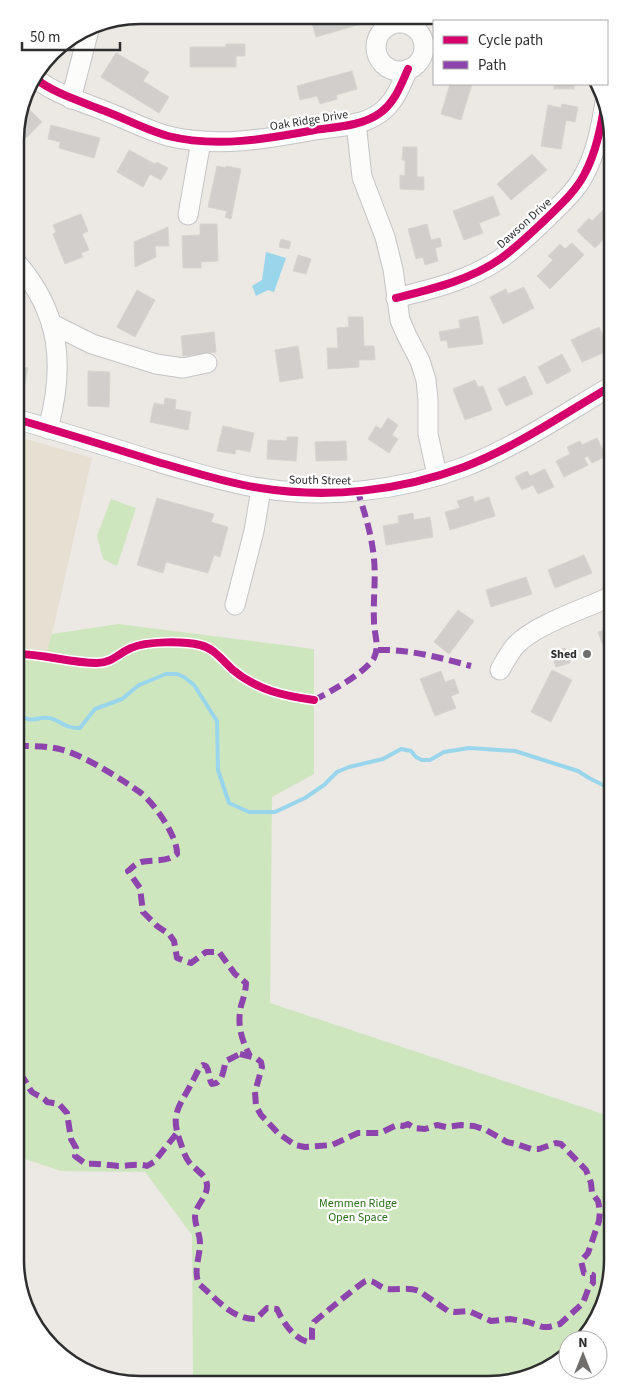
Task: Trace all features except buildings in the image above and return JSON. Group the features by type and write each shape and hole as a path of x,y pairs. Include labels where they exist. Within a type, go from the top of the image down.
{"street":[{"path":"71,99 87,37"},
{"path":"356,123 378,115 390,104 396,96 408,69"},
{"name":"Oak Ridge Drive","path":"40,81 61,95 156,132 201,141 255,140 356,123 362,177 385,237 403,328 420,361 426,380 428,434 437,475"},
{"name":"Dawson Drive","path":"396,298 435,288 472,274 498,260 527,237 564,202 580,182 594,152 602,119"},
{"path":"188,215 201,141"},
{"path":"24,272 39,295 52,324 56,343 58,372 55,398 48,429"},
{"path":"52,324 92,344 156,364 183,368 207,363"},
{"name":"South Street","path":"24,422 222,480 261,489 318,493 358,492 390,487 464,467 510,446 604,391"},
{"path":"234,605 254,531 261,489"},
{"path":"500,670 516,644 531,632 604,600"}],"shaded area":[{"path":"24,438 92,458 48,652 24,650"}],"green space":[{"path":"111,499 136,508 117,566 103,559 97,536"},
{"name":"Memmen Ridge Open Space","path":"118,624 314,649 314,774 272,797 270,1003 604,1114 604,1268 602,1283 595,1305 581,1330 558,1330 558,1353 533,1367 518,1372 495,1376 193,1376 192,1235 145,1172 61,1171 24,1159 24,650 47,652 52,634"}],"water":[{"path":"266,252 286,258 274,292 268,290 256,296 252,286 262,280"}],"waterway":[{"path":"24,717 31,720 49,718 66,726 80,728 95,709 122,699 139,685 166,674 177,674 194,685 217,721 218,770 229,803 249,812 275,812 305,798 324,785 337,772 349,767 383,759 401,749 411,751 422,760 430,760 444,752 469,748 515,751 578,771 604,786"}],"marked path":[{"path":"314,700 363,670 376,653 373,550 358,492"},
{"path":"378,650 437,657 471,666"},
{"path":"24,746 63,750 82,757 141,793 158,812 174,839 177,854 164,860 141,862 128,871 140,888 143,912 157,926 169,934 174,941 177,958 191,963 206,952 219,952 235,974 246,983 241,1006 240,1025 244,1044 250,1056"},
{"path":"240,1054 256,1058 261,1062 262,1067 255,1092 256,1106 261,1115 278,1133 295,1145 305,1147 332,1145 358,1133 380,1133 397,1125 403,1126 408,1124 414,1128 425,1129 437,1125 446,1127 474,1126 486,1130 507,1142 531,1149 539,1149 556,1143 561,1144 586,1170 591,1183 592,1193 598,1201 600,1211 599,1221 588,1253 581,1261 584,1273 593,1275 593,1283 589,1287 583,1303 560,1324 543,1327 510,1319 491,1321 469,1311 448,1311 419,1291 388,1289 366,1281 314,1322 312,1340 308,1342 293,1333 285,1324 277,1309 267,1308 256,1319 239,1316 225,1307 199,1284 197,1279 200,1243 195,1217 197,1209 206,1193 207,1185 205,1178 191,1165 185,1156 176,1127 176,1114 200,1067 206,1066 212,1084 216,1083 222,1076 226,1061 240,1054"},
{"path":"24,1080 32,1092 44,1098 47,1102 59,1104 67,1113 71,1139 76,1148 75,1156 86,1164 147,1166 154,1162 177,1133"}],"cycle path":[{"path":"40,82 68,97 160,134 186,140 223,142 279,136 365,121 380,113 390,104 408,69"},
{"path":"396,298 450,283 476,273 518,245 576,187 584,175 595,149 602,119"},
{"path":"24,421 161,463 235,483 286,491 338,493 363,491 415,482 464,467 502,450 539,430 604,391"},
{"path":"24,654 77,662 102,663 131,648 146,644 165,642 193,644 210,649 233,670 252,683 271,691 314,700"}],"place":[{"name":"Shed","path":"587,654"}]}
